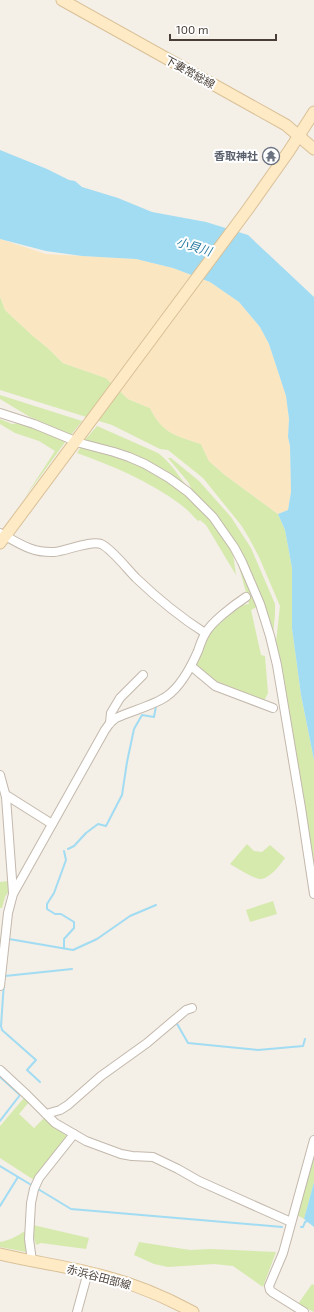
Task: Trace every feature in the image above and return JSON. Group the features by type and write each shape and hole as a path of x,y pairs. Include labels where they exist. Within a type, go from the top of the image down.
{"street":[{"name":"下妻常総線","path":"62,0 284,124 314,149"},
{"path":"205,633 157,598 108,549 101,544 92,543 61,551 41,551 26,548 2,538 78,439 241,218 314,112"},
{"path":"0,413 78,439 80,443 130,457 145,464 169,478 188,492 213,517 234,547 260,604 276,665 301,808 314,894"},
{"path":"0,986 8,913 13,894 105,730 110,723 124,714 167,697 178,686 191,666 205,633 231,608 246,598"},
{"path":"191,666 215,686 273,708"},
{"path":"110,723 111,714 120,698 144,675"},
{"path":"0,775 6,795 13,894"},
{"path":"6,795 52,824"},
{"path":"46,1114 60,1110 68,1105 101,1076 147,1043 186,1010 192,1008"},
{"path":"0,1070 54,1123 86,1141 120,1154 132,1156 153,1156 199,1181 291,1222"},
{"path":"32,1261 29,1239 31,1203 34,1189 39,1178 74,1134"},
{"path":"304,1312 270,1290 269,1286 283,1253 314,1140"},
{"name":"赤浜谷田部線","path":"0,1254 88,1272 156,1294 193,1312"},
{"path":"77,1312 88,1272"}],"green space":[{"path":"0,296 5,310 63,363 106,378 128,399 150,408 155,417 165,428 177,436 201,444 209,461 225,475 278,514 285,530 292,568 292,628 301,695 314,760 314,878 276,642 280,606 259,557 249,538 241,525 203,478 168,450 160,449 112,425 0,390"},
{"path":"0,395 82,421 71,435 30,417 0,399"},
{"path":"0,419 12,424 21,423 66,441 25,497 55,451 39,441 15,433 0,424"},
{"path":"97,426 158,453 173,467 185,484 184,486 173,478 84,441"},
{"path":"81,447 101,452 138,465 180,489 212,518 232,547 236,575 206,525 200,520 198,521 185,508 156,488 104,463 77,453"},
{"path":"168,458 171,458 199,481 231,517 251,548 275,604 273,636 244,560 195,496 188,482"},
{"path":"236,555 257,607 251,610 261,655 265,656 268,693 264,701 209,678 194,665 209,634 234,610 242,605 249,604"},
{"path":"247,844 254,851 262,852 270,845 285,858 269,876 262,879 255,878 230,864"},
{"path":"9,881 9,891 5,897 2,908 0,908 0,882"},
{"path":"273,901 277,914 250,922 246,910"},
{"path":"24,1098 29,1102 19,1114 34,1128 45,1117 68,1136 34,1180 0,1158 0,1126"},
{"path":"314,1151 314,1182 304,1219 297,1215"},
{"path":"33,1225 89,1238 86,1249 41,1243 36,1245 33,1234"},
{"path":"25,1231 26,1252 0,1247 0,1242 13,1238"},
{"path":"139,1242 190,1250 210,1249 276,1252 263,1287 233,1266 214,1264 168,1267 154,1264 134,1255"},
{"path":"312,1284 314,1285 314,1312 298,1304"}],"sand":[{"path":"0,239 46,254 136,259 173,268 210,282 239,302 260,327 269,344 286,396 289,419 288,437 290,446 291,492 288,510 278,514 225,475 209,461 201,444 177,436 165,428 155,417 150,408 128,399 106,378 63,363 5,310 0,296"}],"water":[{"name":"小貝川","path":"0,150 47,169 69,180 75,181 82,187 118,198 152,212 206,222 248,235 314,297 314,760 301,695 292,628 292,568 285,530 278,514 288,510 291,492 290,446 288,437 289,419 286,396 269,344 260,327 239,302 210,282 173,268 136,259 82,256 46,251 0,239"},
{"path":"314,1182 314,1227 304,1219"}],"waterway":[{"path":"68,849 74,846 86,833 98,824 106,826 122,795 134,729 142,715 154,717 156,706"},
{"path":"64,851 66,860 54,893 47,904 47,909 55,914 61,914 74,922 74,928 64,939 64,948"},
{"path":"9,939 73,950 97,939 130,916 156,905"},
{"path":"5,977 72,969"},
{"path":"4,982 2,1030 36,1060 27,1070 40,1082"},
{"path":"176,1022 188,1043 258,1050 303,1046 305,1039"},
{"path":"0,1077 20,1095 0,1121"},
{"path":"0,1166 33,1186"},
{"path":"0,1206 18,1177"},
{"path":"38,1189 71,1209 282,1227"},
{"path":"301,1227 303,1227 305,1222 314,1218"}],"place":[{"name":"香取神社","path":"271,156"}]}
